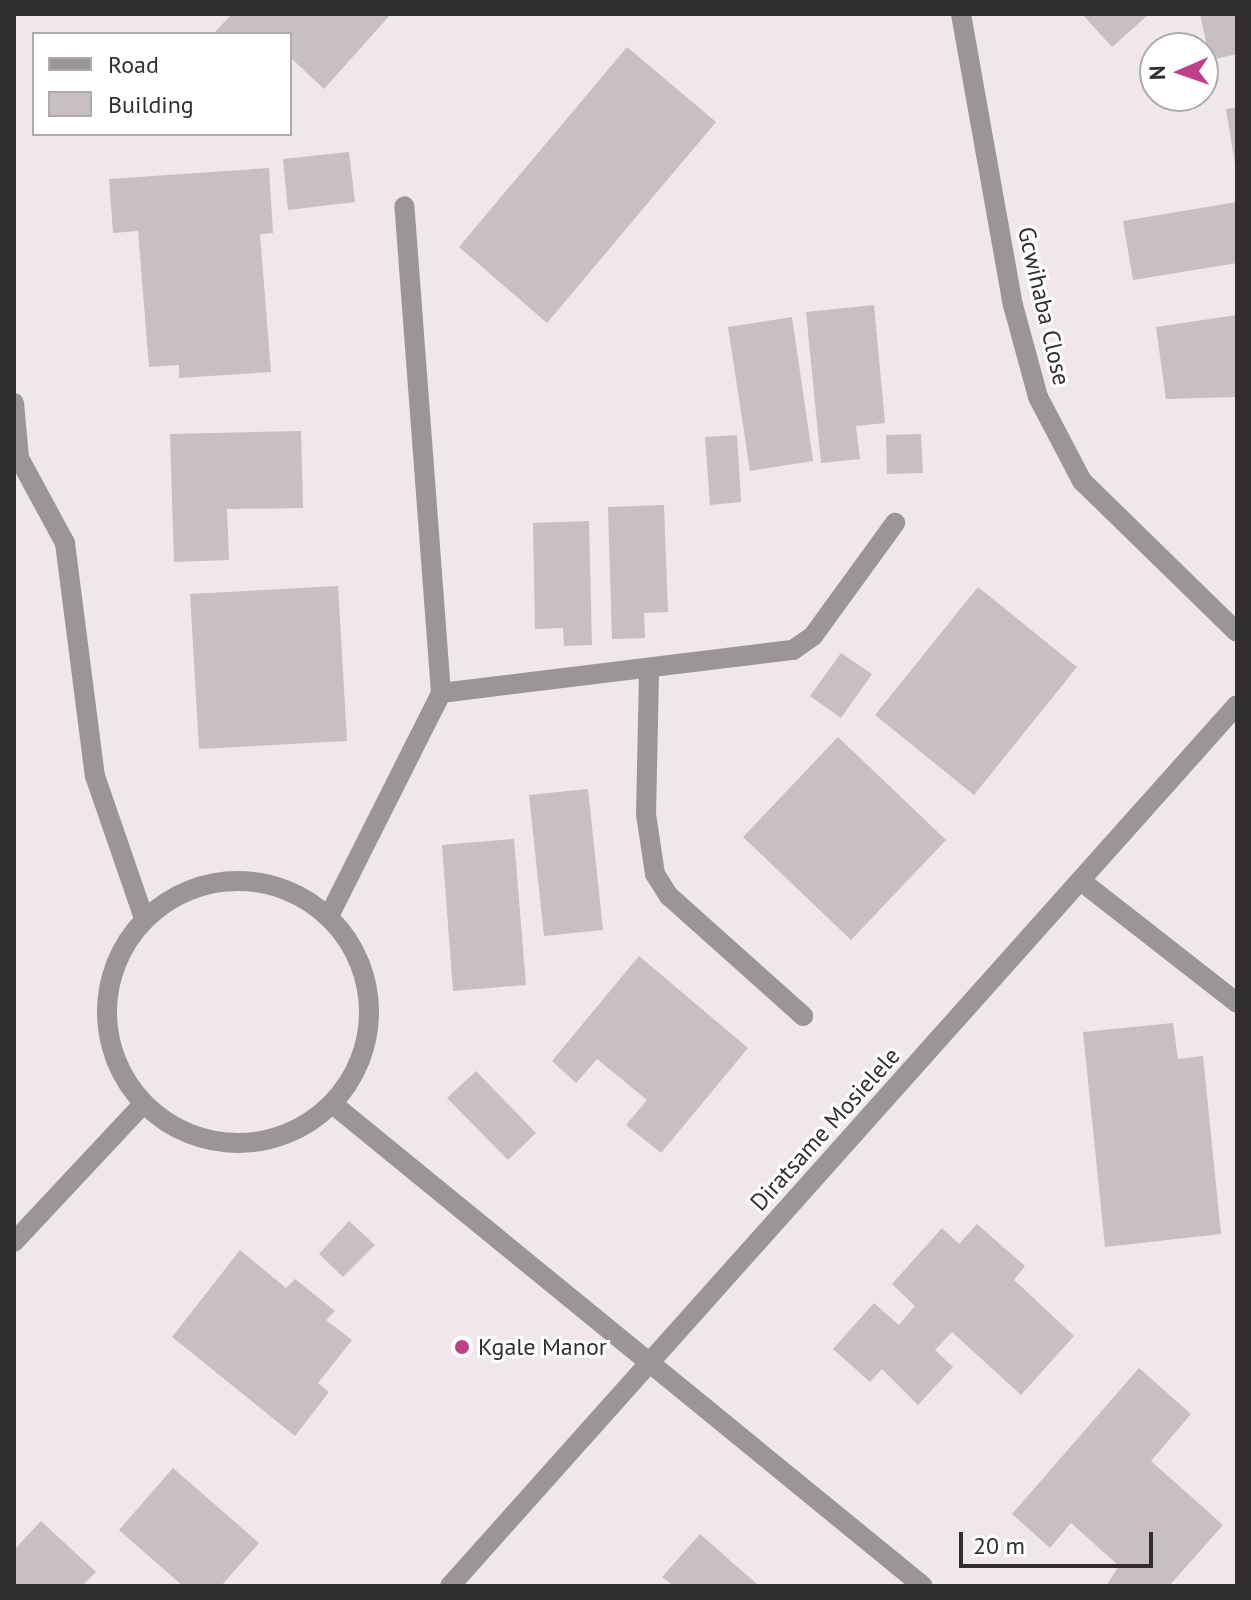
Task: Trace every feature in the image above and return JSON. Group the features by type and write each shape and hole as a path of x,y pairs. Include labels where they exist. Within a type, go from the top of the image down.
{"street":[{"name":"Gcwihaba Close","path":"961,14 1013,305 1038,397 1082,481 1237,632"},
{"path":"329,916 441,693 404,206"},
{"path":"14,403 19,458 65,543 95,776 144,918"},
{"path":"441,693 649,673 793,650 813,636 895,523"},
{"path":"649,673 646,814 655,874 669,896 803,1016"},
{"name":"Diratsame Mosielele","path":"450,1586 1237,705"},
{"path":"237,879 287,888 329,916 359,958 371,1009 362,1061 334,1105 290,1135 237,1146 185,1135 142,1105 114,1062 105,1011 115,960 144,918 186,889 237,879"},
{"path":"1081,881 1237,1003"},
{"path":"14,1242 142,1105"},
{"path":"334,1105 648,1366 923,1586"}],"building":[{"path":"232,14 391,14 324,89 292,59 292,32 215,32"},
{"path":"1082,14 1149,14 1112,47"},
{"path":"1200,14 1237,14 1237,54 1219,58 1219,32 1204,32"},
{"path":"627,47 716,122 547,323 459,247"},
{"path":"1237,107 1237,164 1235,164 1226,109"},
{"path":"349,152 355,202 288,210 283,159"},
{"path":"269,168 273,233 260,234 271,372 179,378 179,365 149,367 138,231 113,233 109,179"},
{"path":"1237,202 1237,263 1133,280 1123,221"},
{"path":"874,305 885,423 856,426 860,459 821,463 806,312"},
{"path":"1237,315 1237,397 1166,399 1156,327"},
{"path":"792,317 813,461 750,471 728,327"},
{"path":"301,431 303,508 227,509 229,560 174,562 170,434"},
{"path":"921,434 923,473 887,474 886,435"},
{"path":"737,435 741,502 710,505 705,437"},
{"path":"664,505 668,612 644,613 645,638 612,639 608,507"},
{"path":"589,521 592,645 564,646 563,628 535,629 533,523"},
{"path":"338,586 347,741 199,749 190,594"},
{"path":"978,587 1077,667 974,795 875,715"},
{"path":"841,653 872,674 841,718 810,696"},
{"path":"838,737 946,840 851,940 743,837"},
{"path":"588,789 603,930 544,936 529,795"},
{"path":"514,839 526,985 453,991 442,845"},
{"path":"639,956 748,1048 661,1153 626,1125 647,1100 597,1059 576,1083 552,1061"},
{"path":"1173,1023 1178,1059 1203,1056 1221,1234 1105,1247 1083,1032"},
{"path":"476,1071 536,1133 508,1160 447,1098"},
{"path":"349,1221 375,1245 343,1277 319,1254"},
{"path":"977,1224 1025,1266 1014,1280 1074,1336 1021,1395 952,1332 935,1350 953,1367 918,1405 882,1369 870,1382 833,1349 874,1303 899,1325 915,1306 892,1284 942,1228 959,1244"},
{"path":"240,1250 286,1288 295,1279 335,1311 326,1320 352,1340 318,1383 329,1392 295,1436 172,1337"},
{"path":"1139,1368 1191,1414 1151,1461 1223,1525 1169,1586 1106,1586 1119,1566 1071,1523 1050,1548 1012,1514"},
{"path":"173,1468 259,1543 221,1586 183,1586 119,1530"},
{"path":"41,1521 96,1572 82,1586 14,1586 14,1550"},
{"path":"700,1534 759,1586 674,1586 662,1577"}],"place":[{"name":"Kgale Manor","path":"462,1347"}]}
